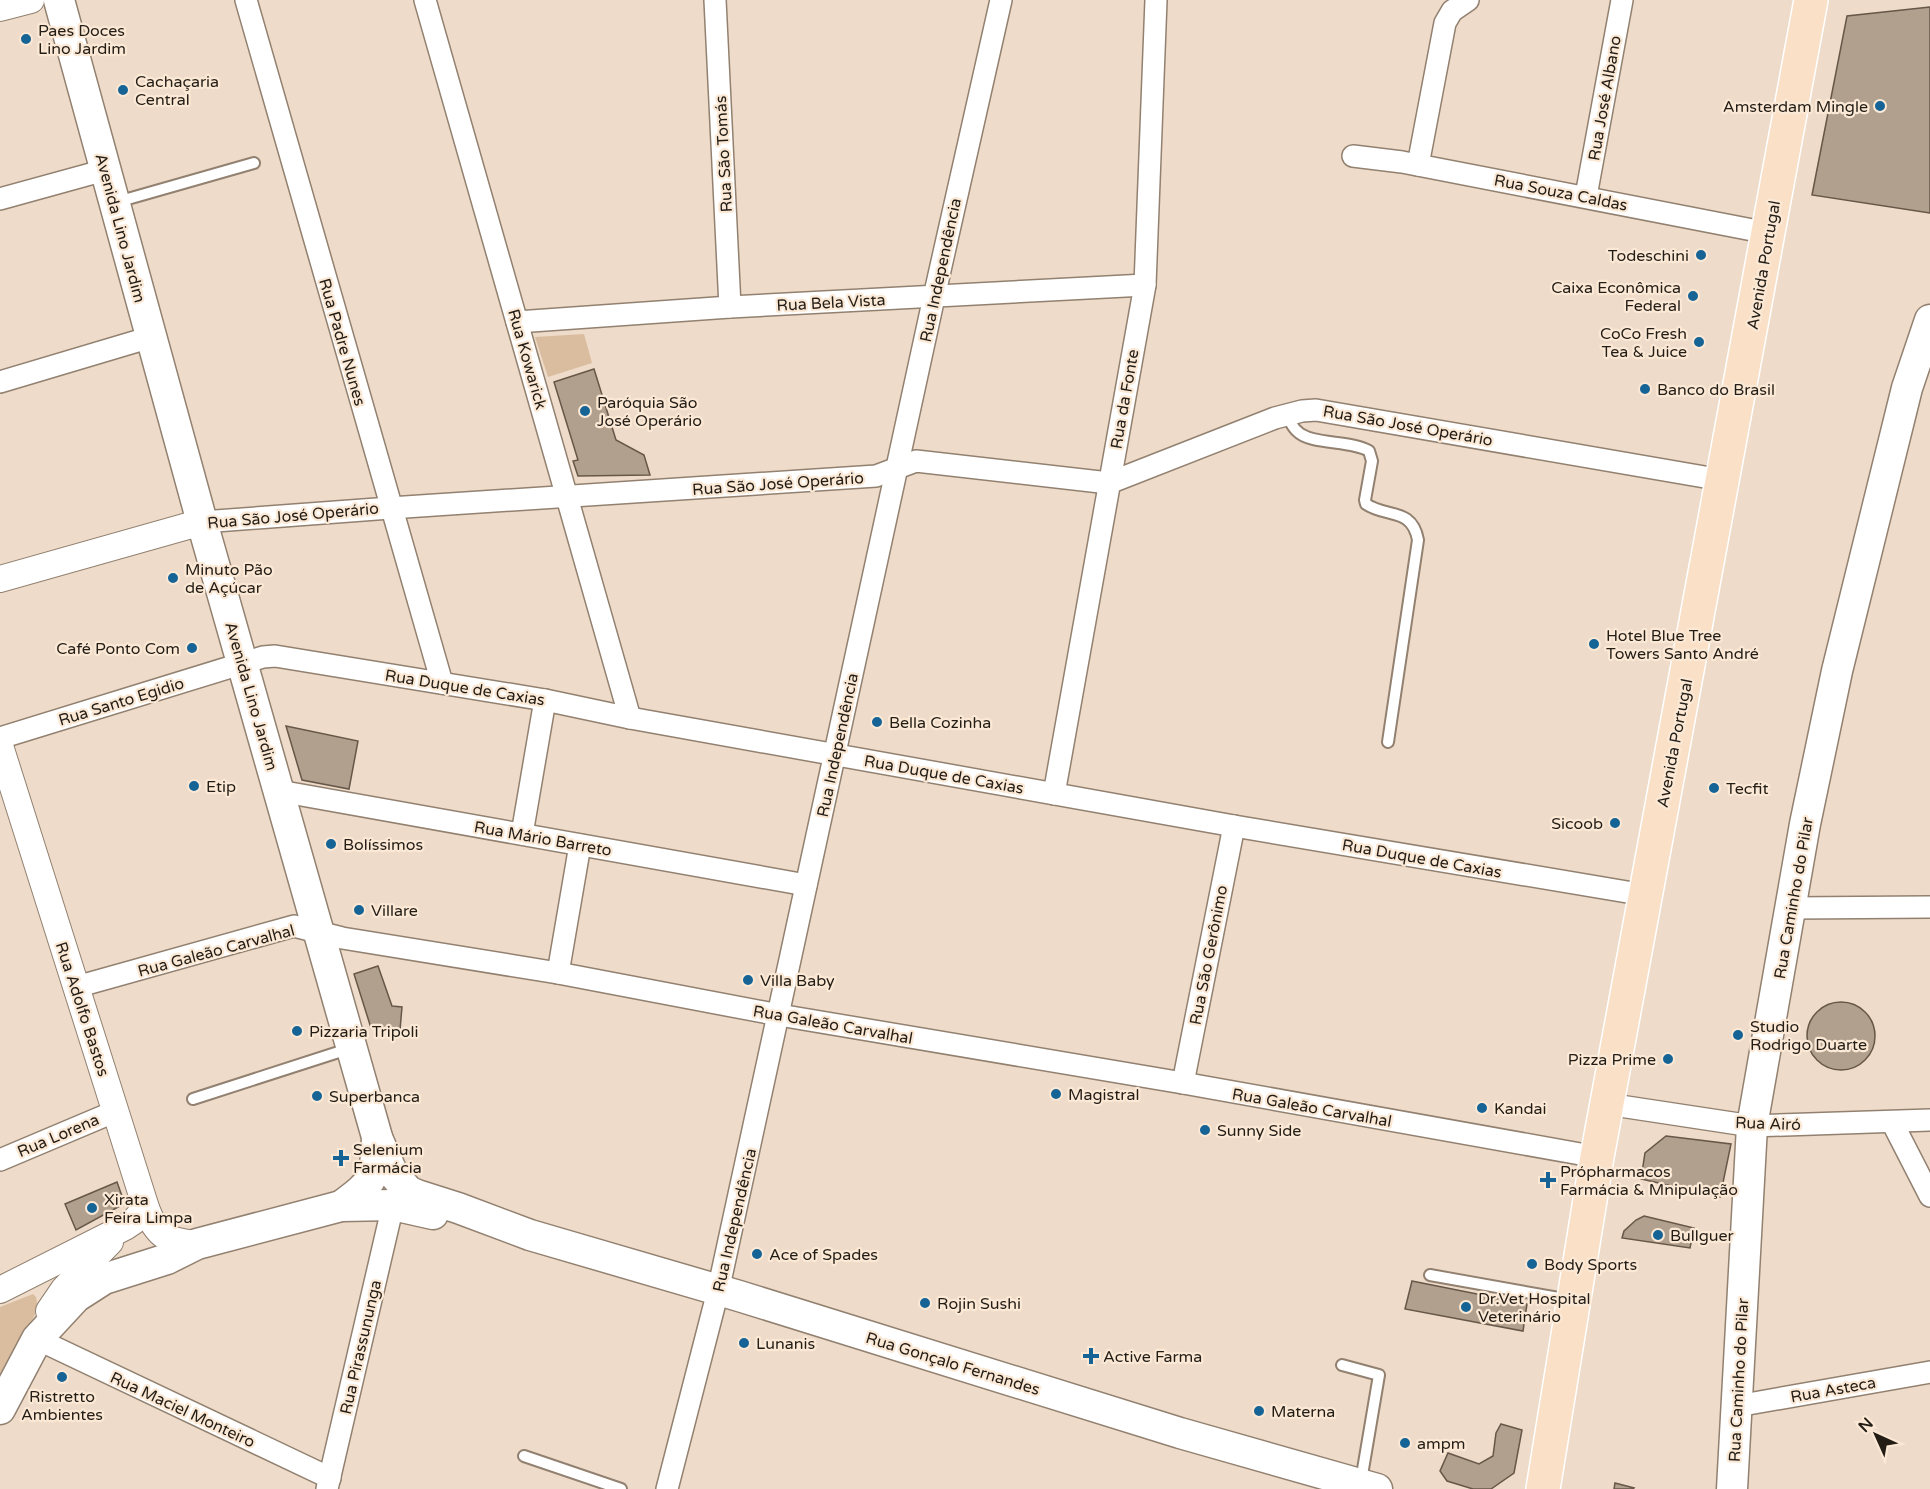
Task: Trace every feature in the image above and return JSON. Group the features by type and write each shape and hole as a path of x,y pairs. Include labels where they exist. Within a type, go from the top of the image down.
{"main road":[{"name":"Avenida Lino Jardim","path":"59,0 202,522 320,932 376,1137 376,1163 372,1178 363,1190 341,1206"},
{"name":"Avenida Portugal","path":"1542,1488 1597,1157 1811,0"},
{"name":"Rua Caminho do Pilar","path":"1732,1489 1752,1126 1805,824 1840,660 1907,388 1930,320"},
{"name":"Rua Gonçalo Fernandes","path":"376,1137 392,1172 408,1191 530,1235 1180,1433 1369,1487"},
{"name":"Rua Gonçalo Fernandes","path":"0,1407 36,1339 76,1298 95,1283 167,1259 196,1244 341,1206 393,1205 530,1235"}],"street":[{"path":"0,8 31,0"},
{"name":"Rua Padre Nunes","path":"246,0 442,683"},
{"name":"Rua Kowarick","path":"425,0 630,718"},
{"name":"Rua São Tomás","path":"715,0 730,307"},
{"name":"Rua Independência","path":"667,1489 718,1291 934,297 1001,0"},
{"name":"Rua da Fonte","path":"1054,794 1145,285 1156,0"},
{"path":"1418,165 1445,23 1452,10 1468,0"},
{"name":"Rua José Albano","path":"1586,196 1622,0"},
{"name":"Rua Souza Caldas","path":"1353,156 1418,165 1586,196 1768,233"},
{"path":"0,199 105,170"},
{"name":"Rua Bela Vista","path":"517,322 730,307 1145,285"},
{"path":"0,381 151,337"},
{"name":"Rua São José Operário","path":"0,579 202,522 390,507 876,476 916,461 1109,483 1286,415 1316,410 1345,413 1722,480"},
{"name":"Rua Duque de Caxias","path":"243,663 275,656 545,700 630,718 1234,826 1646,895"},
{"name":"Rua Santo Egidio","path":"0,738 243,663"},
{"path":"522,834 545,700"},
{"name":"Rua Adolfo Bastos","path":"0,746 146,1209 155,1227 163,1235 176,1242 196,1244"},
{"name":"Rua Mário Barreto","path":"279,791 806,885"},
{"name":"Rua São Gerônimo","path":"1183,1083 1234,826"},
{"path":"558,973 580,845"},
{"path":"1792,908 1930,907"},
{"name":"Rua Galeão Carvalhal","path":"76,987 294,926 342,938 558,973 779,1015 1183,1083 1597,1157"},
{"name":"Rua Airó","path":"1607,1104 1752,1126 1930,1120"},
{"name":"Rua Lorena","path":"0,1160 116,1111"},
{"path":"1892,1122 1930,1196"},
{"name":"Rua Pirassununga","path":"329,1483 393,1205"},
{"path":"0,1290 125,1227 146,1209"},
{"path":"36,1339 48,1313 64,1289 125,1227"},
{"name":"Rua Maciel Monteiro","path":"36,1339 329,1483"},
{"name":"Rua Asteca","path":"1737,1406 1930,1372"}],"lane":[{"path":"114,203 254,163"},
{"path":"1286,415 1295,430 1306,437 1369,451 1372,461 1366,504 1400,515 1416,532 1418,540 1388,742"},
{"path":"193,1099 352,1048"},
{"path":"1430,1275 1573,1301"},
{"path":"1342,1365 1379,1375 1369,1487"},
{"path":"524,1456 621,1489"}],"shaded area":[{"path":"584,334 592,363 548,377 535,337"},
{"path":"33,1294 36,1297 38,1308 0,1385 0,1307"}],"building":[{"name":"Amsterdam Mingle","path":"1930,7 1930,213 1812,195 1847,16"},
{"name":"Paróquia São José Operário","path":"594,369 616,440 644,455 650,475 578,476 573,461 578,460 554,382"},
{"path":"286,726 358,741 349,789 302,780"},
{"path":"378,966 392,1006 402,1007 400,1030 371,1028 354,974"},
{"path":"1841,1002 1854,1005 1865,1012 1872,1023 1875,1036 1872,1049 1865,1060 1854,1067 1841,1070 1828,1067 1817,1060 1810,1049 1807,1036 1810,1023 1817,1012 1828,1005"},
{"path":"1666,1136 1731,1144 1720,1197 1641,1179 1645,1153"},
{"name":"Xirata Feira Limpa","path":"117,1182 122,1196 120,1206 76,1230 65,1204"},
{"name":"Bullguer","path":"1644,1216 1694,1228 1690,1248 1622,1238 1624,1231"},
{"name":"Dr.Vet Hospital Veterinário","path":"1412,1281 1527,1304 1523,1331 1405,1309"},
{"path":"1501,1424 1522,1430 1514,1473 1491,1489 1473,1489 1447,1481 1440,1471 1448,1453 1479,1464 1493,1456 1496,1433"},
{"path":"1615,1483 1634,1488 1614,1489"}],"place":[{"name":"Paes Doces Lino Jardim","path":"26,39"},
{"name":"Cachaçaria Central","path":"123,90"},
{"name":"Amsterdam Mingle","path":"1880,106"},
{"name":"Todeschini","path":"1701,255"},
{"name":"Caixa Econômica Federal","path":"1693,296"},
{"name":"CoCo Fresh Tea & Juice","path":"1699,342"},
{"name":"Banco do Brasil","path":"1645,389"},
{"name":"Paróquia São José Operário","path":"585,411"},
{"name":"Minuto Pão de Açúcar","path":"173,578"},
{"name":"Hotel Blue Tree Towers Santo André","path":"1594,644"},
{"name":"Café Ponto Com","path":"192,648"},
{"name":"Bella Cozinha","path":"877,722"},
{"name":"Etip","path":"194,786"},
{"name":"Tecfit","path":"1714,788"},
{"name":"Sicoob","path":"1615,823"},
{"name":"Bolíssimos","path":"331,844"},
{"name":"Villare","path":"359,910"},
{"name":"Villa Baby","path":"748,980"},
{"name":"Pizzaria Tripoli","path":"297,1031"},
{"name":"Studio Rodrigo Duarte","path":"1738,1035"},
{"name":"Pizza Prime","path":"1668,1059"},
{"name":"Magistral","path":"1056,1094"},
{"name":"Superbanca","path":"317,1096"},
{"name":"Kandai","path":"1482,1108"},
{"name":"Sunny Side","path":"1205,1130"},
{"name":"Selenium Farmácia","path":"341,1158"},
{"name":"Própharmacos Farmácia & Mnipulação","path":"1548,1180"},
{"name":"Xirata Feira Limpa","path":"92,1208"},
{"name":"Bullguer","path":"1658,1235"},
{"name":"Ace of Spades","path":"757,1254"},
{"name":"Body Sports","path":"1532,1264"},
{"name":"Rojin Sushi","path":"925,1303"},
{"name":"Dr.Vet Hospital Veterinário","path":"1466,1307"},
{"name":"Lunanis","path":"744,1343"},
{"name":"Active Farma","path":"1091,1356"},
{"name":"Ristretto Ambientes","path":"62,1377"},
{"name":"Materna","path":"1259,1411"},
{"name":"ampm","path":"1405,1443"}]}
